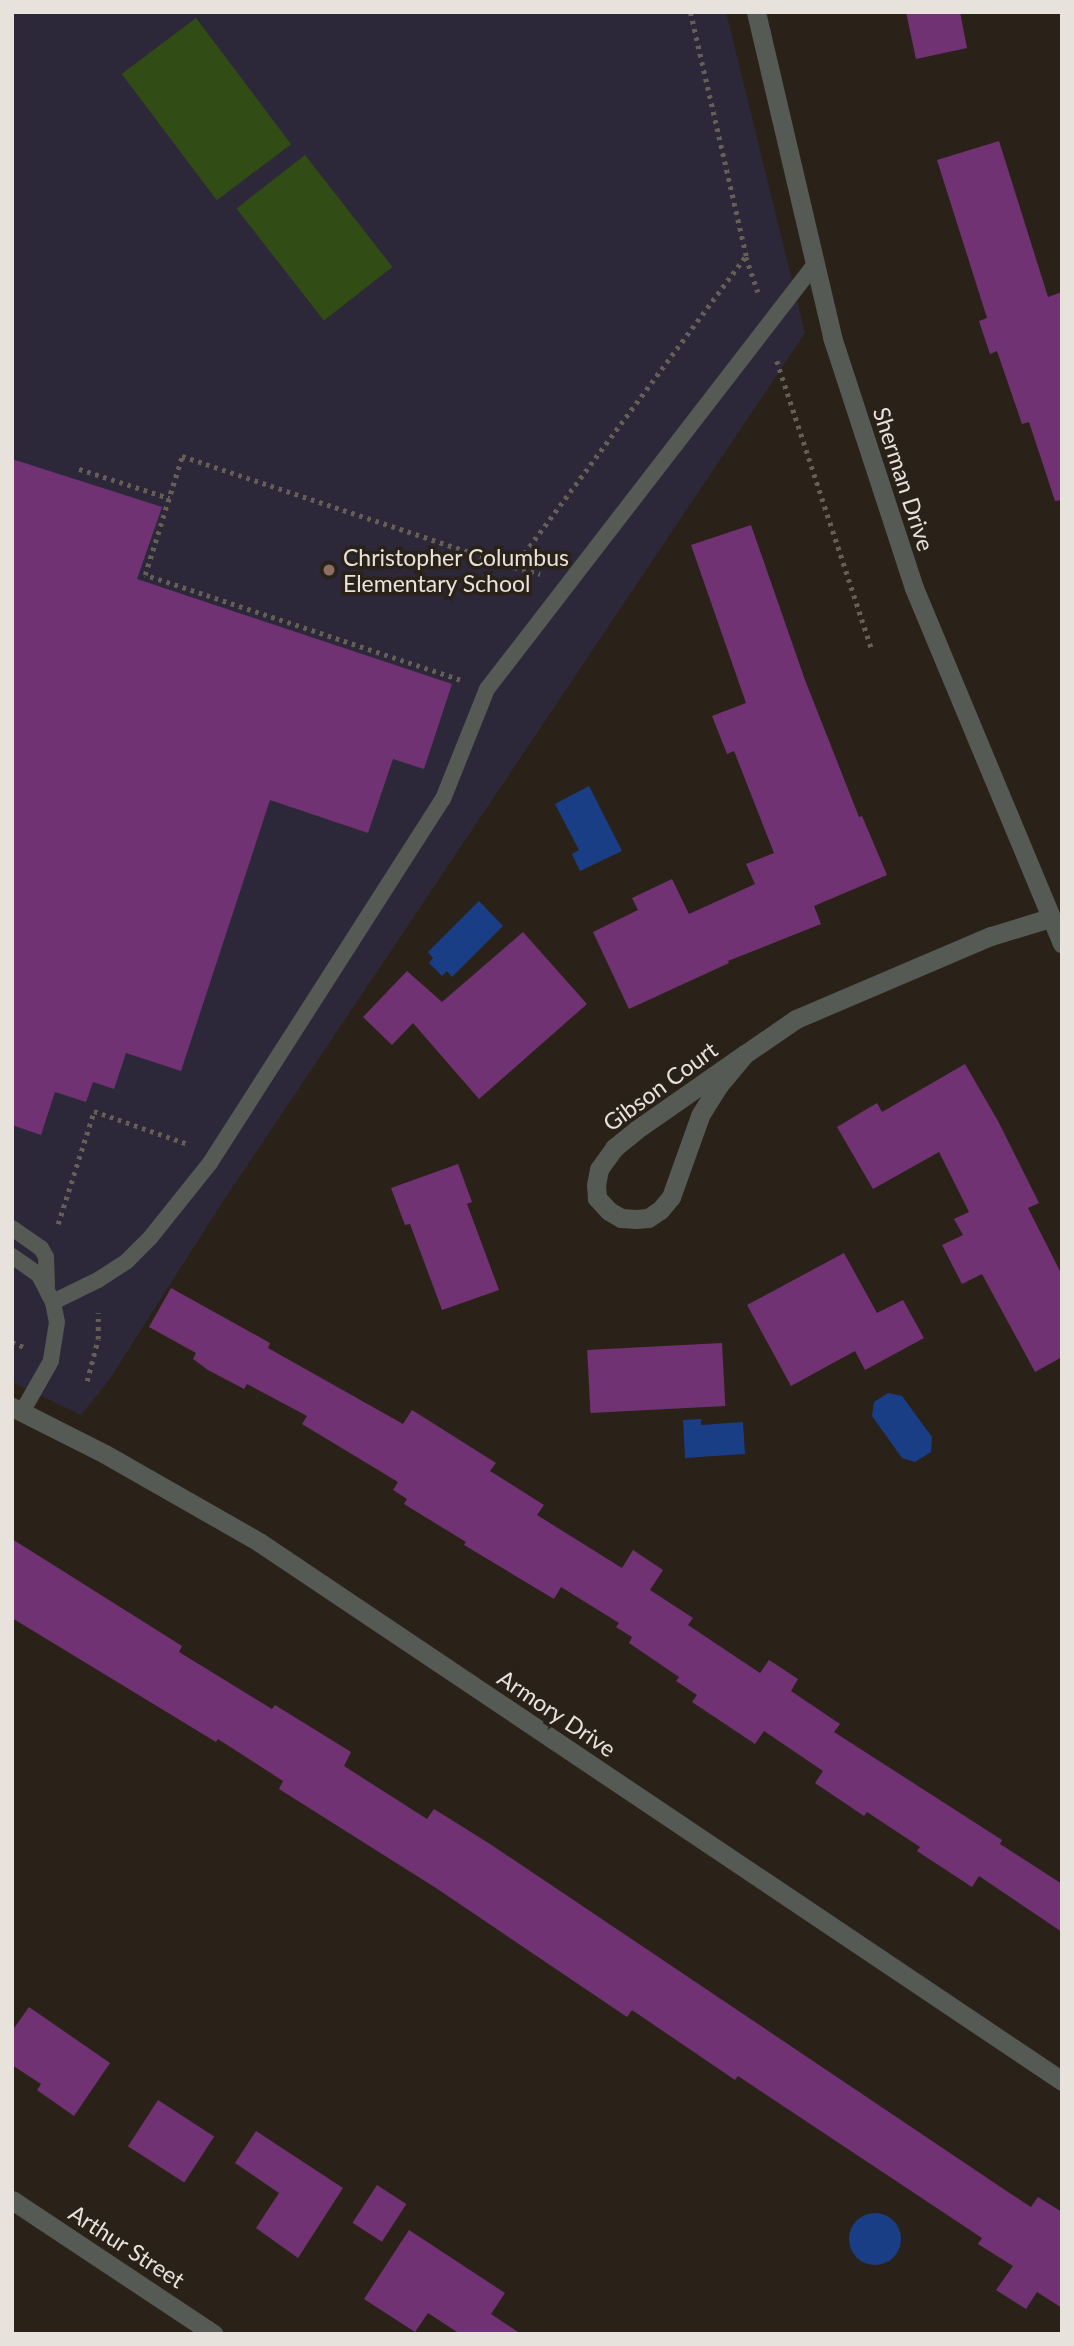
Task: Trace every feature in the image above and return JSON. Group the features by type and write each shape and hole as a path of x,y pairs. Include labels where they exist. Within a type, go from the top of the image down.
{"street":[{"name":"Sherman Drive","path":"756,12 832,337 914,588 1062,943"},
{"name":"Gibson Court","path":"745,1054 719,1085 700,1116 671,1197 660,1210 649,1217 636,1219 621,1218 608,1211 597,1198 596,1185 599,1169 614,1148 745,1054 796,1019 991,936 1050,918"},
{"name":"Armory Drive","path":"17,1409 105,1454 259,1542 1062,2081"},
{"name":"Arthur Street","path":"15,2207 214,2334"}],"lane":[{"path":"50,1295 98,1280 127,1261 150,1238 209,1163 443,799 487,689 815,264"},
{"path":"12,1228 41,1248 46,1257 50,1295 57,1322 51,1361 17,1409"},
{"path":"12,1256 38,1275 50,1295"}],"path":[{"path":"690,12 746,256 761,302"},
{"path":"514,567 746,256"},
{"path":"775,353 872,650"},
{"path":"465,682 145,575 182,456 546,576"},
{"path":"79,469 169,498"},
{"path":"54,1236 94,1111 194,1145"},
{"path":"87,1381 99,1339 96,1302"},
{"path":"12,1342 27,1348"}],"shaded area":[{"name":"Christopher Columbus Elementary School","path":"12,12 726,12 805,333 222,1203 109,1380 81,1415 12,1382"}],"green space":[{"path":"196,18 291,144 217,200 122,74"},
{"path":"305,155 392,267 324,320 236,209"}],"water":[{"path":"589,786 622,851 580,871 572,854 579,850 555,804"},
{"path":"479,901 503,926 452,977 447,971 442,976 429,963 433,958 428,952"},
{"path":"888,1393 902,1396 932,1437 931,1452 915,1462 902,1458 872,1416 874,1402"},
{"path":"701,1419 701,1425 743,1422 745,1454 685,1458 683,1420"},
{"path":"875,2213 885,2215 893,2221 899,2229 899,2249 893,2257 885,2263 875,2265 865,2263 857,2257 851,2249 849,2239 851,2229 857,2221 865,2215"}],"building":[{"path":"906,12 960,12 967,48 916,59"},
{"path":"999,141 1048,297 1062,292 1062,500 1055,501 1029,422 1022,424 997,351 990,354 979,321 987,318 937,160"},
{"path":"12,459 162,507 137,579 452,684 424,769 393,759 368,833 270,800 181,1071 126,1053 114,1089 93,1082 86,1102 55,1092 41,1135 12,1125"},
{"path":"751,525 805,680 859,817 862,816 887,875 814,906 821,924 728,961 729,963 629,1009 593,932 638,910 632,898 672,879 689,914 755,884 746,864 774,853 734,751 727,754 712,716 746,703 691,545"},
{"path":"523,932 587,1004 479,1099 413,1023 392,1045 363,1017 407,971 442,1002"},
{"path":"965,1064 998,1121 1039,1203 1028,1208 1062,1275 1062,1357 1035,1372 982,1274 962,1284 942,1245 963,1235 954,1219 969,1212 939,1152 873,1189 837,1127 877,1103 882,1112"},
{"path":"458,1164 472,1202 467,1204 499,1290 442,1310 410,1224 405,1225 391,1188"},
{"path":"844,1253 877,1313 903,1300 924,1338 865,1370 855,1351 791,1386 747,1305"},
{"path":"171,1288 270,1343 268,1348 403,1424 412,1410 496,1463 490,1471 544,1505 537,1515 622,1568 633,1550 663,1570 650,1590 693,1618 688,1625 760,1673 769,1660 798,1679 791,1691 840,1724 834,1732 1002,1840 1000,1844 1062,1884 1062,1932 979,1876 972,1887 917,1851 920,1847 867,1812 864,1816 815,1783 823,1771 764,1731 755,1744 692,1702 697,1695 676,1681 679,1677 629,1643 632,1637 616,1627 619,1623 561,1587 554,1599 464,1545 466,1542 404,1504 407,1499 393,1490 398,1482 302,1424 307,1416 247,1384 244,1389 208,1370 193,1359 196,1353 149,1327"},
{"path":"722,1343 725,1406 590,1413 587,1350"},
{"path":"12,1539 182,1646 179,1652 272,1709 275,1705 351,1752 344,1766 427,1819 434,1809 490,1844 1031,2207 1038,2197 1062,2212 1062,2308 1037,2292 1026,2309 996,2290 1013,2266 978,2244 982,2238 738,2076 735,2080 632,2010 627,2017 436,1888 279,1789 283,1781 218,1739 216,1742 12,1618"},
{"path":"29,2007 110,2063 74,2116 37,2090 41,2084 12,2065 12,2031"},
{"path":"158,2100 214,2136 184,2183 128,2146"},
{"path":"256,2131 343,2188 298,2258 256,2228 279,2193 235,2163"},
{"path":"377,2185 406,2204 382,2242 352,2223"},
{"path":"409,2230 505,2293 491,2314 521,2334 460,2334 428,2313 415,2332 364,2299"}],"place":[{"name":"Christopher Columbus Elementary School","path":"329,570"}]}
